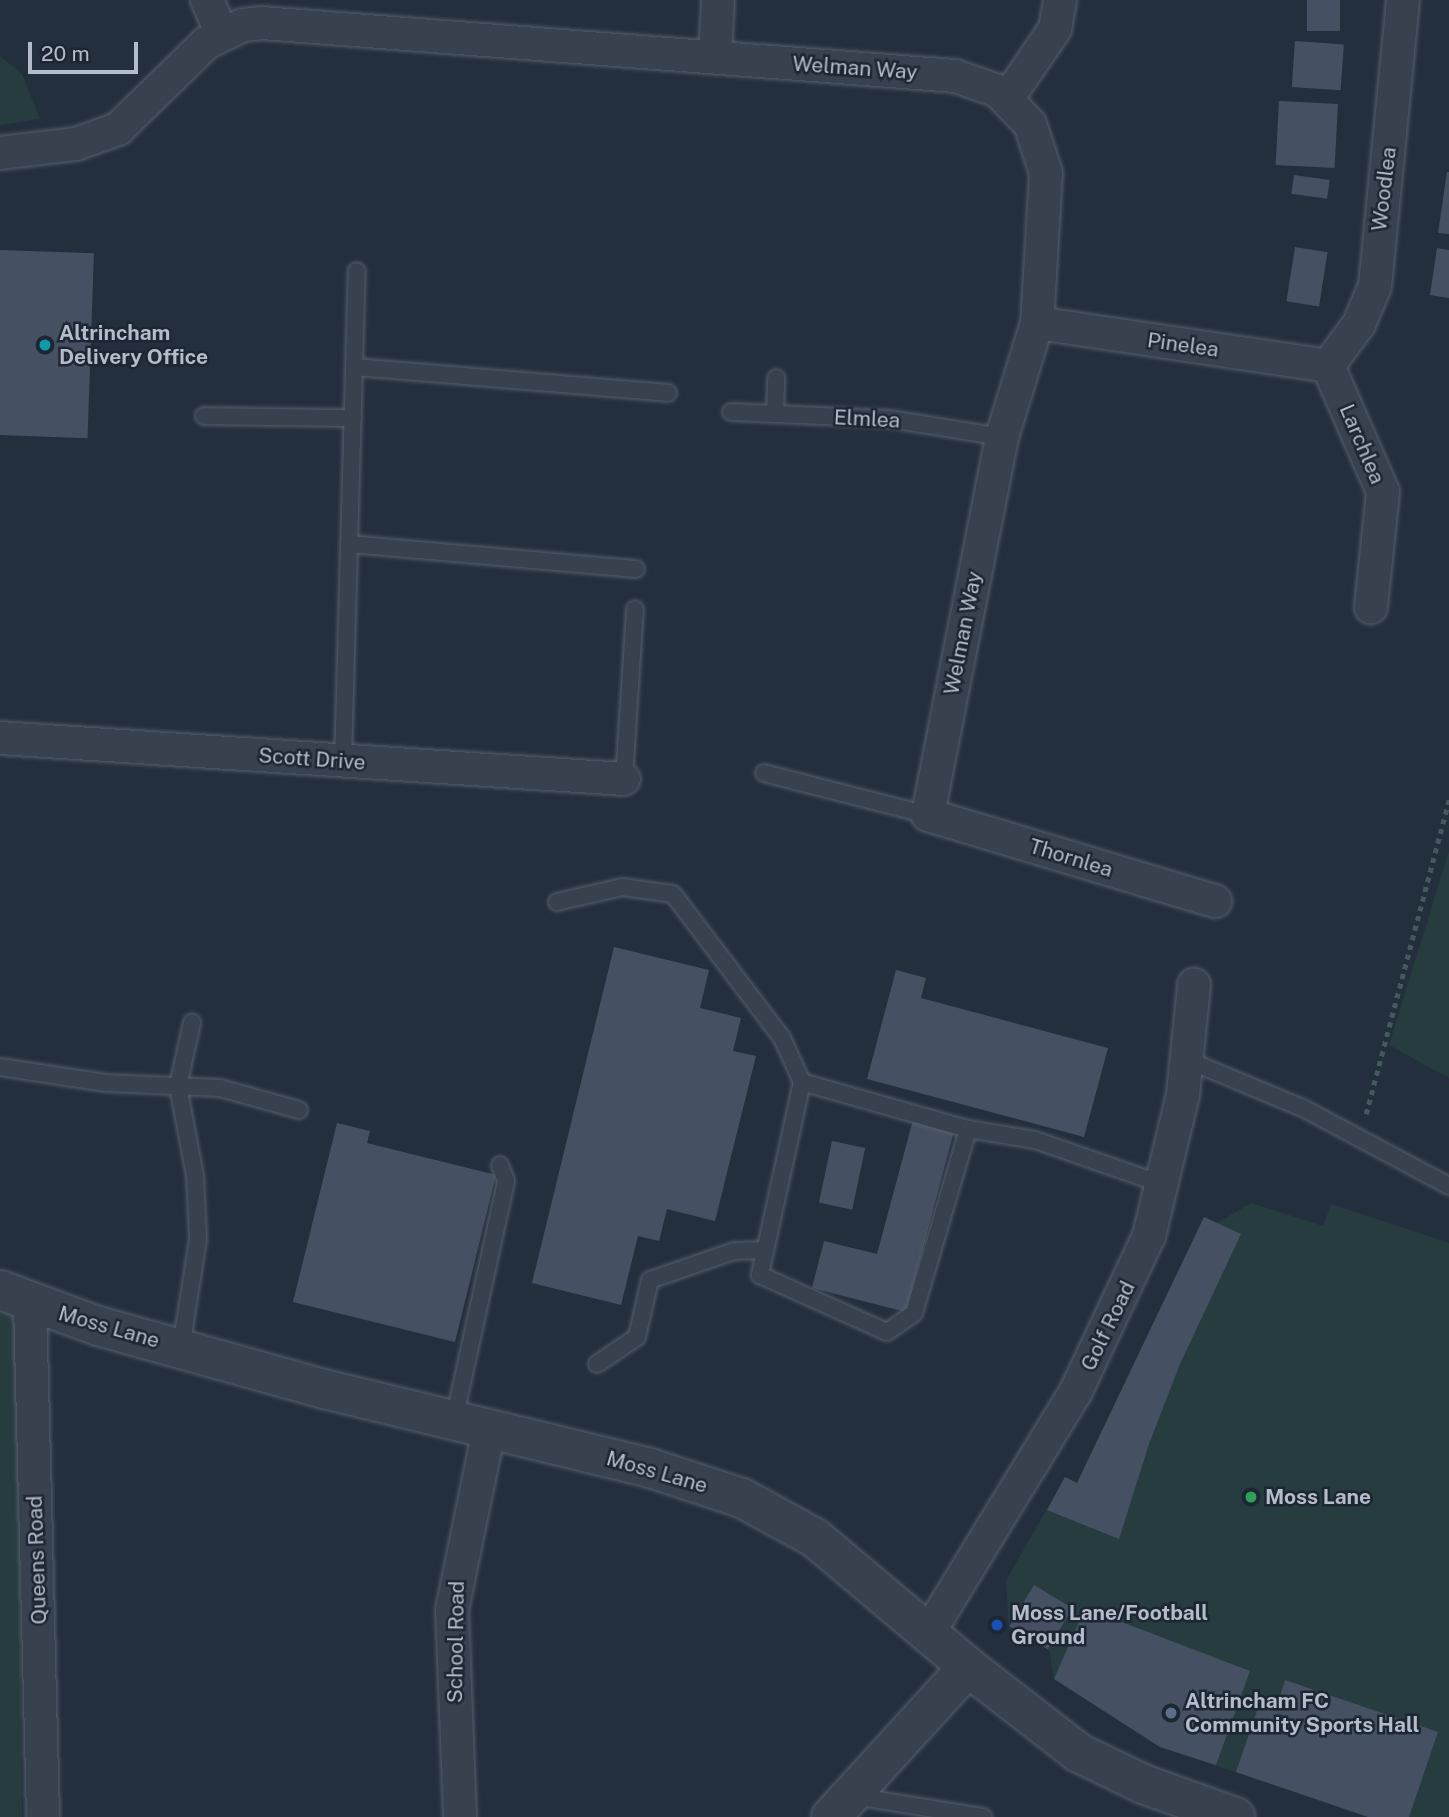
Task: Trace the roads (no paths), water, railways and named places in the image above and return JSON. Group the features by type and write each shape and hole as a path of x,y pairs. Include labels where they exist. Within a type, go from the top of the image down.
{"street":[{"path":"207,0 222,34"},
{"path":"715,57 718,0"},
{"path":"1007,99 1055,29 1060,0"},
{"name":"Woodlea","path":"1328,366 1359,324 1375,286 1403,0"},
{"name":"Welman Way","path":"0,153 76,144 118,129 186,61 222,34 262,23 305,23 955,76 976,80 1007,99 1030,124 1046,173 1037,323 1002,437 928,815"},
{"name":"Pinelea","path":"1037,323 1328,366"},
{"name":"Larchlea","path":"1328,366 1383,492 1371,607"},
{"name":"Scott Drive","path":"0,738 624,779"},
{"name":"Thornlea","path":"928,815 1215,901"},
{"name":"Golf Road","path":"929,1632 1015,1496 1094,1357 1149,1236 1164,1185 1194,985"},
{"name":"Moss Lane","path":"15,1297 181,1348 692,1480 769,1510 825,1546 968,1667 1079,1753 1211,1813"},
{"name":"Queens Road","path":"15,1297 43,1817"},
{"name":"School Road","path":"460,1817 452,1610 471,1425"},
{"path":"842,1806 968,1667"}],"lane":[{"path":"344,762 356,271"},
{"path":"354,367 668,393"},
{"path":"775,414 776,378"},
{"name":"Elmlea","path":"731,412 890,419 1002,437"},
{"path":"204,416 353,418"},
{"path":"349,544 636,569"},
{"path":"624,779 635,609"},
{"path":"764,773 928,815"},
{"path":"557,902 622,887 673,894 782,1038 802,1082 760,1275 887,1332 914,1313 968,1129"},
{"path":"181,1348 198,1239 195,1176 178,1086 192,1023"},
{"path":"1185,1059 1303,1108 1449,1186"},
{"path":"0,1068 106,1083 220,1088 299,1110"},
{"path":"802,1082 968,1129 1035,1140 1164,1185"},
{"path":"471,1425 506,1181 500,1165"},
{"path":"597,1364 637,1337 650,1280 734,1251 765,1250"},
{"path":"842,1806 983,1817"}],"place":[{"name":"Altrincham Delivery Office","path":"45,345"},
{"name":"Moss Lane","path":"1251,1497"},
{"name":"Moss Lane/Football Ground","path":"997,1625"},
{"name":"Altrincham FC Community Sports Hall","path":"1171,1713"}]}
